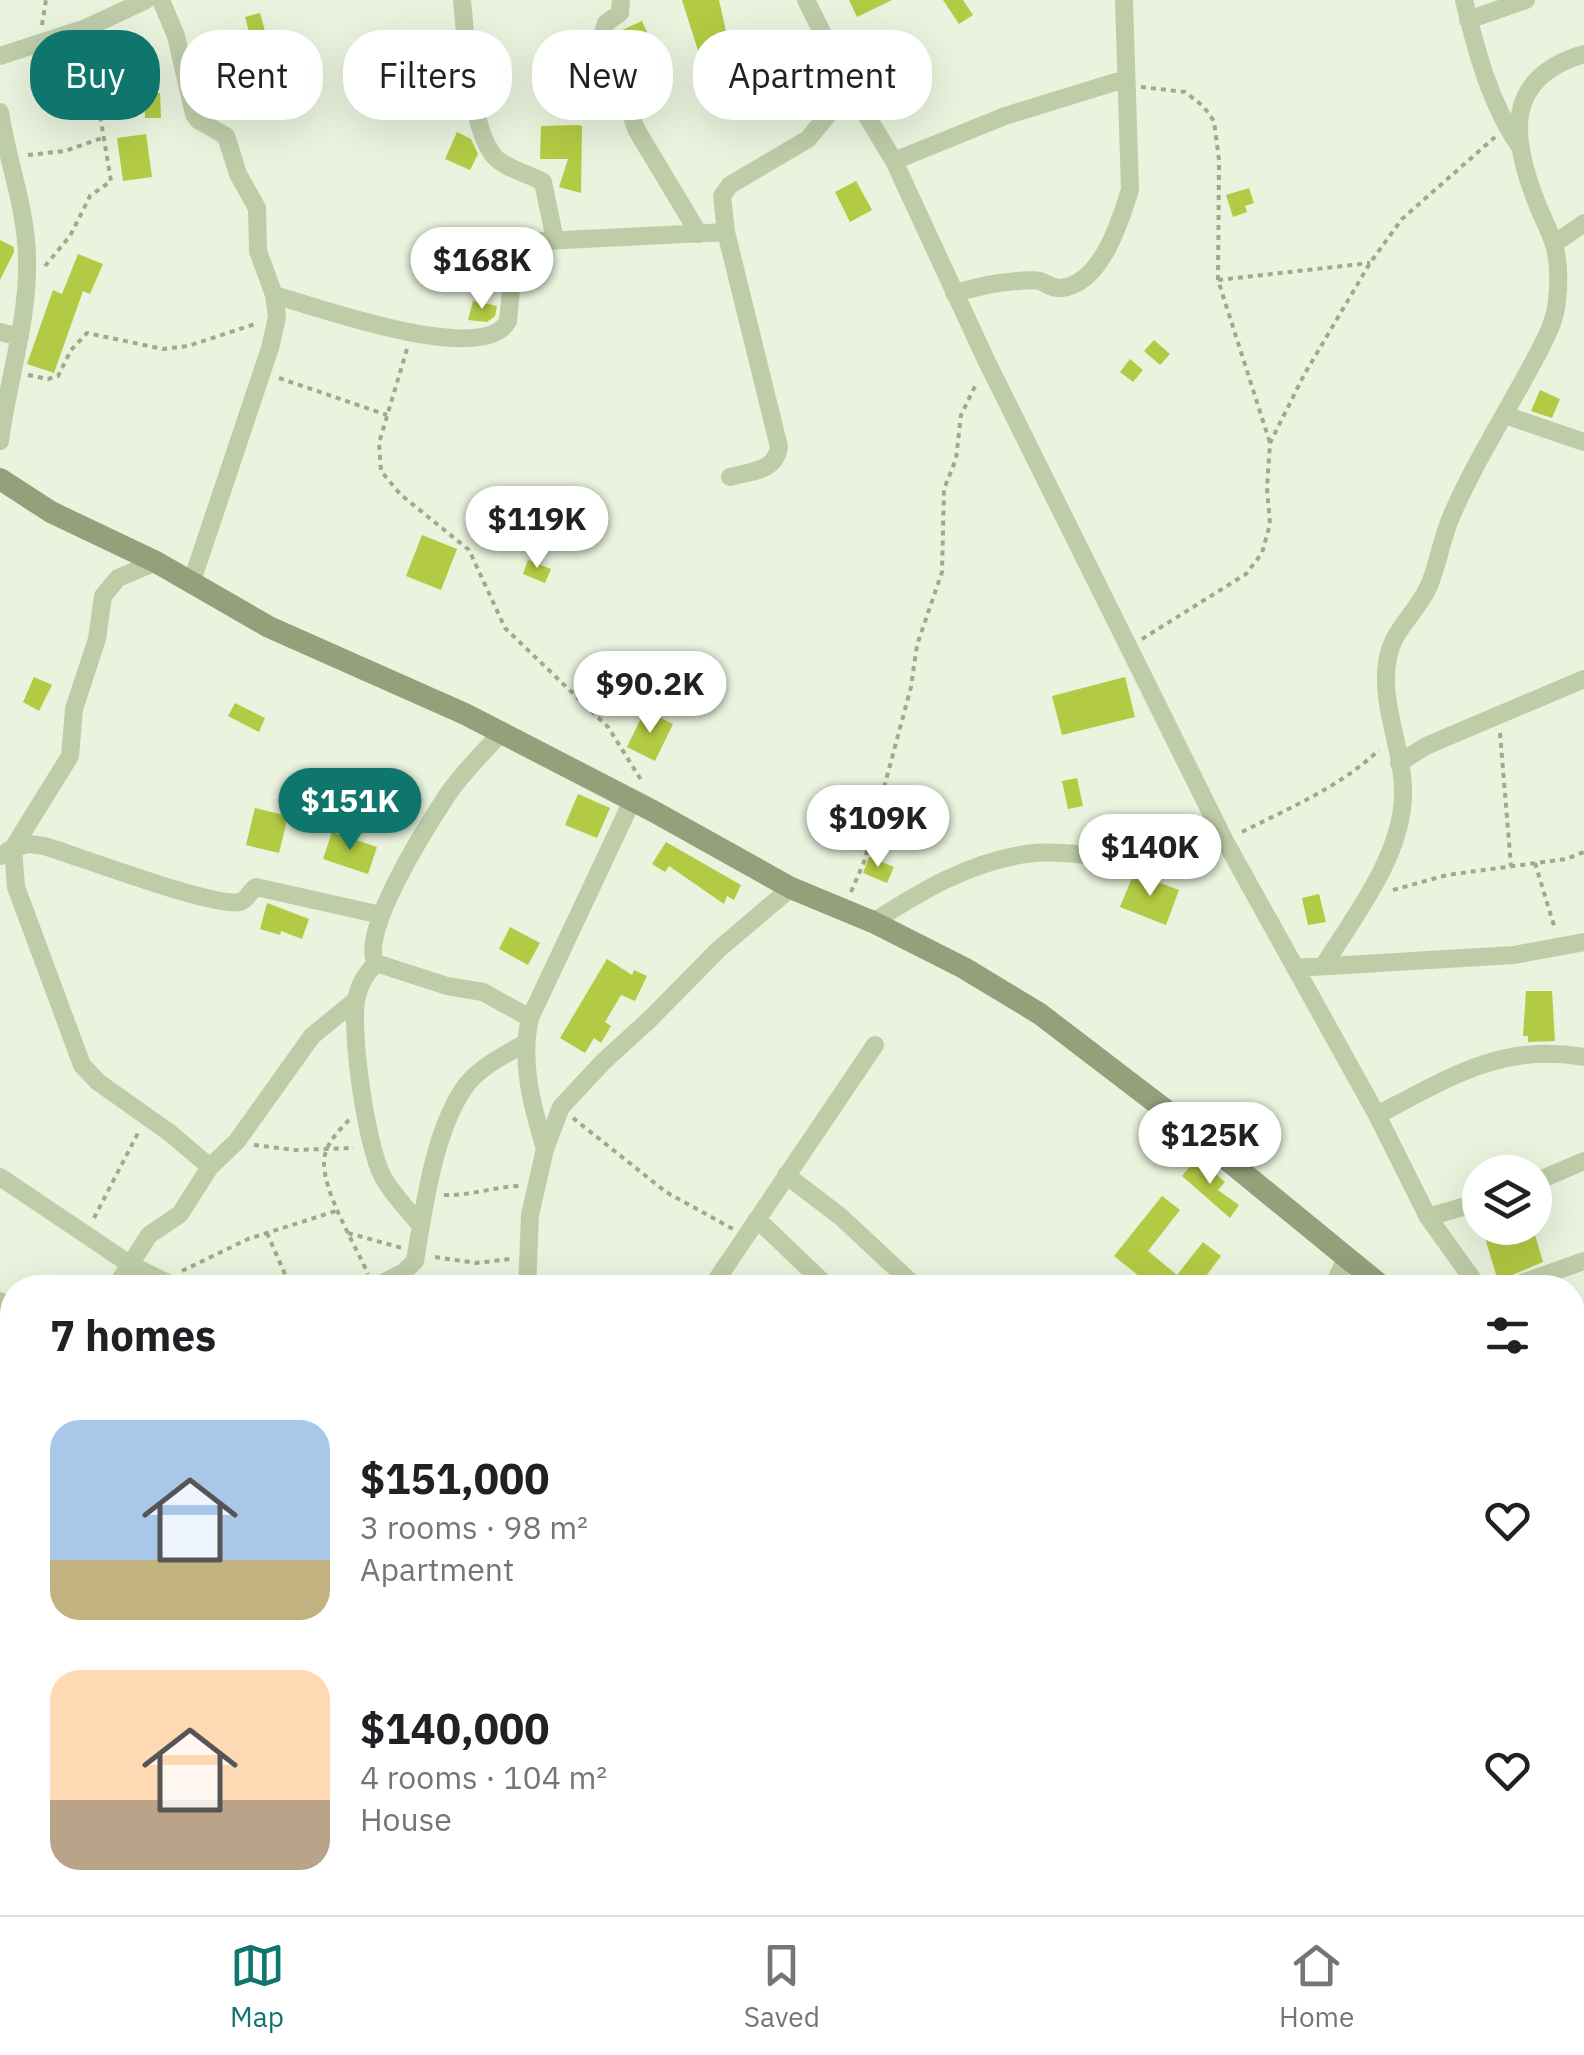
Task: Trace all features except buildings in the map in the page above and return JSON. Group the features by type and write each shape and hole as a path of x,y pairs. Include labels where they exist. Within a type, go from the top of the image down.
{"street":[{"path":"0,56 86,28 146,0"},
{"path":"161,0 176,36 194,114 200,122 226,136 240,178 256,208 258,251 274,295 277,317 192,584"},
{"path":"462,0 475,107 490,150 500,161 543,182 555,240"},
{"path":"620,0 620,13 606,23 604,30 636,129 698,234"},
{"path":"806,0 821,30"},
{"path":"954,293 1008,282 1040,282 1056,290 1084,280 1098,262 1130,190 1124,0"},
{"path":"1464,0 1506,128 1520,147"},
{"path":"1468,20 1526,0"},
{"path":"1324,964 1368,892 1394,840 1400,817 1403,794 1386,681 1390,651 1428,587 1451,518 1542,345 1558,306 1554,244 1536,203 1520,147 1522,98 1550,66 1584,54"},
{"path":"894,161 1005,116 1125,82"},
{"path":"0,112 26,235 27,287 0,441"},
{"path":"730,476 768,467 774,463 779,447 726,232 722,202 725,189 808,140 824,120"},
{"path":"869,120 894,161 987,362 1223,839 1428,1217 1470,1275"},
{"path":"1554,244 1584,223"},
{"path":"274,295 412,335 483,338 497,334 508,321 516,250 523,242 726,232"},
{"path":"0,332 20,337"},
{"path":"1505,415 1584,442"},
{"path":"0,479 51,512 156,562 269,627 638,793 791,888 873,922 964,968 1040,1014 1176,1118 1368,1275"},
{"path":"156,562 118,578 103,596 97,639 74,709 70,756 8,844 16,887 52,977 77,1056 89,1075 148,1116 210,1167"},
{"path":"1399,762 1426,746 1584,679"},
{"path":"501,733 447,795 401,872 372,941 372,957 376,963 447,986 483,992 530,1018"},
{"path":"544,1149 524,1044 530,1018 638,793"},
{"path":"873,922 980,864 1027,854 1072,852 1132,858 1223,839"},
{"path":"8,844 44,846 171,888 234,902 245,899 256,887 382,915"},
{"path":"527,1275 530,1216 544,1149 561,1108 604,1060 720,949 791,888"},
{"path":"1295,968 1514,955 1584,942"},
{"path":"376,963 364,976 356,1000 358,1068 383,1178 421,1226"},
{"path":"123,1275 149,1235 180,1214 210,1167 237,1141 312,1036 356,1000"},
{"path":"396,1275 411,1267 449,1118 467,1084 485,1067 524,1044"},
{"path":"720,1275 875,1045"},
{"path":"1376,1116 1485,1061 1563,1053 1584,1056"},
{"path":"1552,1175 1584,1161"},
{"path":"786,1175 842,1217 903,1275"},
{"path":"0,1177 130,1265 152,1275"},
{"path":"1428,1217 1462,1207"},
{"path":"757,1219 815,1275"},
{"path":"1338,1275 1347,1257"},
{"path":"1545,1275 1584,1261"}],"path":[{"path":"27,287 70,236 90,196 111,181 86,28"},
{"path":"1125,82 1185,92 1214,121 1219,160 1218,280 1270,443 1270,524 1262,553 1246,574 1127,648"},
{"path":"1270,443 1304,374 1370,263 1402,218 1506,128"},
{"path":"8,156 65,151 105,137"},
{"path":"1218,280 1370,263"},
{"path":"13,371 54,378 86,333 164,349 188,346 277,317"},
{"path":"412,335 378,452 386,480 469,550 505,628 608,727 638,793"},
{"path":"843,910 864,862 912,687 916,644 942,572 942,504 956,459 961,415 987,362"},
{"path":"260,372 387,415"},
{"path":"1498,714 1511,866"},
{"path":"1223,839 1317,794 1362,766 1393,736"},
{"path":"1368,892 1393,890 1447,875 1566,859 1584,852"},
{"path":"1535,863 1558,948"},
{"path":"364,1097 327,1150 324,1162 339,1210 367,1275"},
{"path":"561,1108 666,1192 746,1236"},
{"path":"85,1234 148,1116"},
{"path":"237,1141 268,1148 327,1150 374,1146"},
{"path":"427,1195 461,1196 501,1187 538,1186"},
{"path":"187,1275 266,1232 339,1210"},
{"path":"266,1232 286,1275"},
{"path":"348,1233 476,1263 528,1257"}]}
